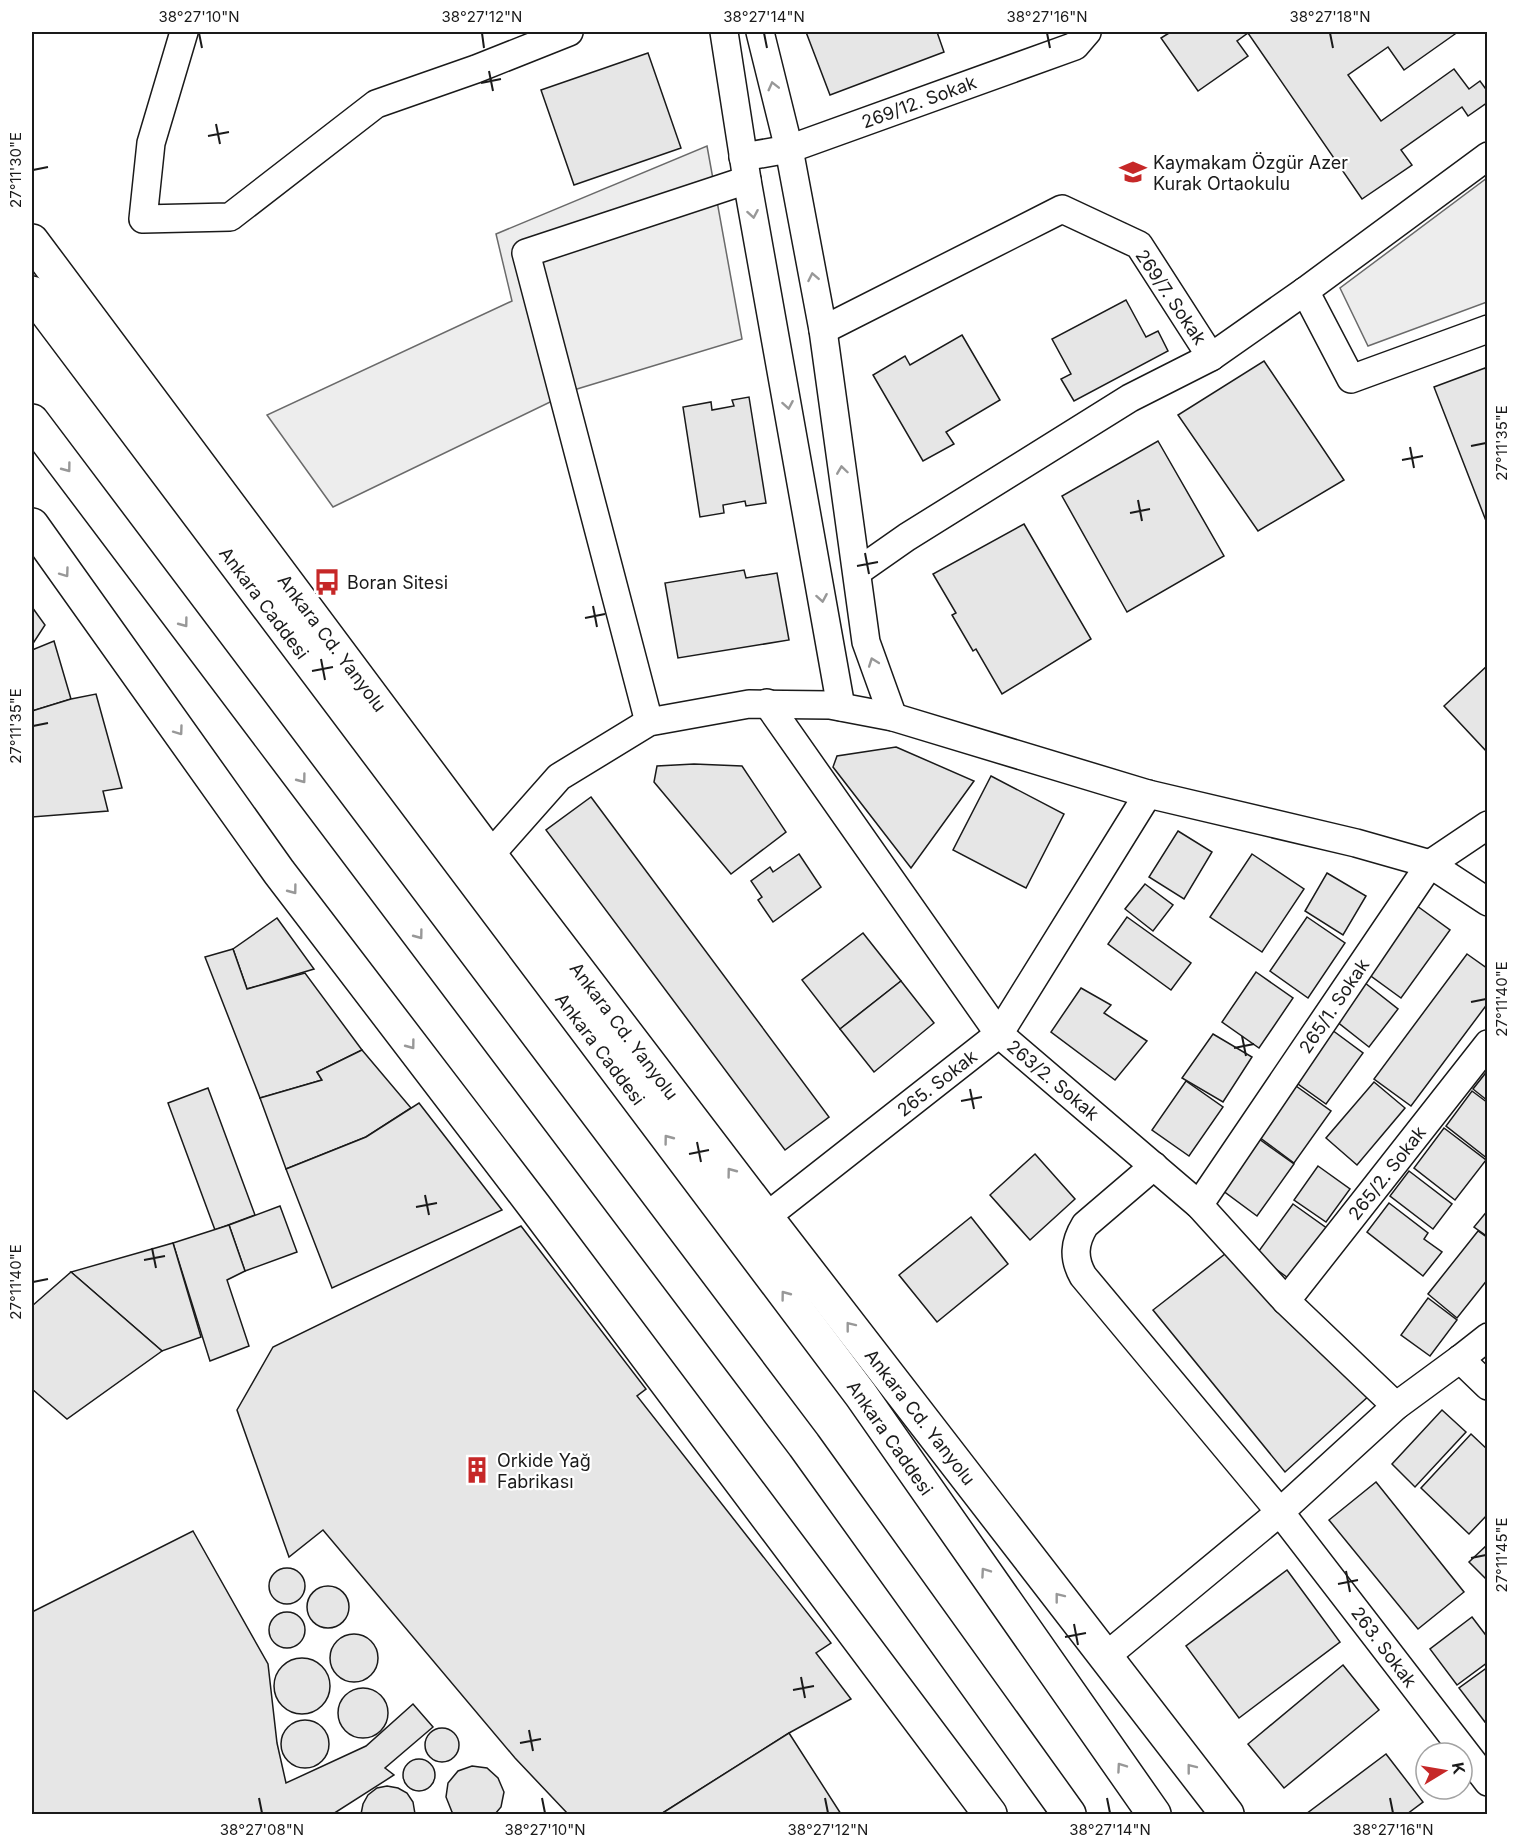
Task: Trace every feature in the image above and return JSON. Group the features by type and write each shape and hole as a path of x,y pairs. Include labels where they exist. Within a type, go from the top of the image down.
{"main road":[{"name":"Ankara Cd. Yanyolu","path":"32,241 490,855 1227,1815"},
{"name":"Ankara Caddesi","path":"32,293 861,1395 1154,1815"},
{"path":"32,421 804,1445 1069,1815"},
{"path":"32,525 279,872 528,1198 990,1815"}],"street":[{"path":"184,32 151,143 143,219 230,217 376,104 476,69 569,32"},
{"path":"724,32 745,169 841,706"},
{"path":"760,32 789,149 823,330 866,642 893,717"},
{"name":"269/12. Sokak","path":"649,722 526,253 745,169 789,149 1075,46 1087,32"},
{"name":"269/7. Sokak","path":"823,330 1062,209 1139,245 1210,357 1305,291 1488,156"},
{"path":"1305,291 1351,379 1488,329"},
{"path":"856,572 907,537 1130,398 1210,357"},
{"name":"263/2. Sokak","path":"767,703 999,1034 1199,1205 1286,1301 1396,1406"},
{"path":"490,855 559,777 649,722 749,704 841,706 893,717 1148,794 1356,843 1430,864 1488,902"},
{"name":"265. Sokak","path":"766,1217 999,1034 1148,794"},
{"name":"265/1. Sokak","path":"1199,1205 1430,864 1488,825"},
{"name":"265/2. Sokak","path":"1286,1301 1488,1044"},
{"name":"263. Sokak","path":"1154,1166 1085,1225 1078,1235 1075,1247 1078,1267 1083,1276 1281,1512 1488,1782"},
{"path":"1105,1657 1281,1512 1396,1406 1488,1337"},
{"path":"1460,1359 1488,1386"}],"shaded area":[{"path":"707,146 742,339 577,389 333,507 267,415 512,301 496,234"},
{"path":"1487,178 1487,302 1368,346 1340,288"}],"building":[{"path":"806,32 937,32 944,52 830,95"},
{"name":"Kaymakam Özgür Azer Kurak Ortaokulu","path":"1168,32 1453,32 1455,34 1404,70 1388,47 1348,75 1381,121 1454,69 1469,89 1480,81 1488,92 1488,102 1468,116 1462,107 1401,150 1412,165 1362,199 1248,33 1237,41 1248,56 1198,91 1161,38"},
{"path":"648,53 681,148 574,185 541,90"},
{"path":"1126,300 1146,337 1158,331 1168,351 1074,401 1061,379 1071,374 1052,339"},
{"path":"962,335 1000,400 946,432 954,444 923,461 873,375 905,356 910,365"},
{"path":"1264,361 1344,480 1258,531 1178,415"},
{"path":"1485,368 1488,375 1488,526 1434,387"},
{"path":"749,397 766,503 746,506 745,501 723,505 724,513 700,517 683,407 711,402 712,410 734,406 732,400"},
{"path":"1158,441 1224,556 1127,612 1062,496"},
{"path":"1024,524 1091,639 1002,694 976,649 973,651 952,615 956,613 933,574"},
{"path":"744,570 746,578 777,573 789,640 678,658 665,583"},
{"path":"32,607 45,625 32,645"},
{"path":"54,641 71,699 32,711 32,650"},
{"path":"1488,665 1488,753 1444,706"},
{"path":"96,694 122,788 103,791 108,811 32,817 32,711"},
{"path":"896,747 974,781 911,868 833,767 837,756"},
{"path":"694,764 742,766 786,832 731,874 654,782 657,766"},
{"path":"991,776 1064,814 1026,888 953,850"},
{"path":"591,797 829,1117 785,1150 546,830"},
{"path":"1178,831 1212,852 1184,899 1149,877"},
{"path":"799,854 821,887 773,922 758,900 762,897 751,881 770,867 773,872"},
{"path":"1252,854 1304,889 1262,952 1210,917"},
{"path":"1327,873 1366,896 1343,935 1305,911"},
{"path":"1145,884 1173,905 1153,931 1125,909"},
{"path":"1413,903 1450,930 1401,998 1364,971"},
{"path":"1127,917 1191,963 1171,990 1108,944"},
{"path":"1307,917 1345,943 1308,998 1270,971"},
{"path":"277,918 314,969 247,989 233,949"},
{"path":"863,933 901,981 840,1029 802,980"},
{"path":"233,949 247,989 305,973 362,1050 317,1072 322,1080 260,1098 205,957"},
{"path":"1467,954 1488,969 1488,1003 1411,1106 1374,1079"},
{"path":"1256,972 1293,998 1259,1048 1222,1022"},
{"path":"1360,979 1398,1009 1369,1047 1331,1017"},
{"path":"901,981 934,1023 874,1072 840,1029"},
{"path":"1081,988 1111,1005 1104,1013 1147,1041 1115,1080 1051,1032"},
{"path":"1328,1027 1363,1053 1326,1104 1291,1079"},
{"path":"1213,1034 1252,1057 1223,1102 1182,1078"},
{"path":"362,1050 411,1108 366,1137 286,1169 260,1098 322,1080 317,1072"},
{"path":"1488,1070 1488,1101 1473,1089"},
{"path":"1186,1081 1223,1107 1189,1156 1152,1130"},
{"path":"1374,1082 1405,1108 1357,1165 1326,1138"},
{"path":"1296,1086 1331,1111 1294,1163 1259,1137"},
{"path":"208,1088 255,1215 215,1230 168,1103"},
{"path":"1472,1091 1488,1103 1488,1159 1446,1126"},
{"path":"419,1103 502,1210 332,1288 286,1169 366,1137"},
{"path":"1444,1128 1486,1160 1455,1200 1414,1168"},
{"path":"1259,1139 1294,1164 1257,1216 1222,1190"},
{"path":"1035,1154 1075,1199 1030,1240 990,1195"},
{"path":"1318,1166 1350,1189 1326,1222 1294,1200"},
{"path":"1409,1171 1452,1204 1433,1229 1390,1196"},
{"path":"1389,1203 1428,1233 1424,1239 1442,1252 1423,1276 1367,1232"},
{"path":"1293,1204 1328,1229 1291,1280 1256,1255"},
{"path":"280,1206 297,1252 245,1271 229,1225"},
{"path":"1488,1210 1488,1237 1474,1227"},
{"path":"971,1217 1008,1264 937,1322 899,1275"},
{"path":"229,1225 245,1271 227,1280 249,1346 210,1361 173,1243"},
{"name":"Orkide Yağ Fabrikası","path":"521,1226 646,1389 637,1396 831,1643 816,1653 851,1699 789,1733 661,1814 568,1814 515,1758 323,1530 289,1557 237,1410 273,1347"},
{"path":"1478,1231 1488,1238 1488,1279 1457,1318 1428,1294"},
{"path":"173,1243 201,1337 162,1351 71,1272"},
{"path":"1225,1254 1371,1394 1285,1472 1153,1310"},
{"path":"71,1272 162,1351 67,1419 32,1389 32,1306"},
{"path":"1428,1298 1457,1320 1430,1356 1401,1335"},
{"path":"1442,1410 1466,1432 1415,1487 1392,1464"},
{"path":"1471,1434 1488,1450 1488,1514 1469,1534 1421,1488"},
{"path":"1376,1482 1464,1592 1418,1629 1329,1520"},
{"path":"193,1531 268,1664 277,1743 286,1783 366,1746 413,1704 433,1727 385,1768 394,1775 333,1814 33,1814 32,1612"},
{"path":"1488,1544 1488,1581 1469,1562"},
{"path":"287,1568 300,1573 305,1586 300,1599 287,1604 274,1599 269,1586 274,1573"},
{"path":"1287,1570 1340,1642 1239,1718 1186,1646"},
{"path":"328,1586 343,1592 349,1607 343,1622 328,1628 313,1622 307,1607 313,1592"},
{"path":"287,1612 300,1617 305,1630 300,1643 287,1648 274,1643 269,1630 274,1617"},
{"path":"1472,1617 1488,1638 1488,1662 1457,1685 1430,1649"},
{"path":"349,1634 359,1634 374,1644 378,1658 377,1667 368,1678 359,1682 349,1682 334,1672 330,1663 330,1653 340,1638"},
{"path":"302,1658 313,1660 322,1666 328,1675 330,1686 328,1697 322,1706 313,1712 302,1714 291,1712 282,1706 276,1697 274,1686 276,1675 282,1666 291,1660"},
{"path":"1343,1665 1379,1710 1284,1788 1248,1744"},
{"path":"1488,1667 1488,1721 1485,1722 1459,1688"},
{"path":"358,1688 368,1688 381,1695 388,1708 388,1718 381,1731 368,1738 358,1738 349,1734 342,1727 338,1718 338,1708 342,1699 349,1692"},
{"path":"300,1720 310,1720 325,1730 329,1744 328,1753 319,1764 310,1768 300,1768 285,1758 281,1749 281,1739 291,1724"},
{"path":"442,1728 454,1733 459,1745 454,1757 442,1762 430,1757 425,1745 430,1733"},
{"path":"789,1733 841,1814 661,1814"},
{"path":"1386,1754 1414,1790 1414,1801 1423,1802 1407,1814 1306,1814"},
{"path":"419,1759 430,1764 435,1775 430,1786 419,1791 408,1786 403,1775 408,1764"},
{"path":"472,1766 487,1768 498,1778 504,1792 501,1807 495,1814 455,1814 452,1812 446,1797 448,1783 458,1771"},
{"path":"387,1786 407,1793 413,1802 415,1814 361,1814 368,1795 377,1788"}],"place":[{"name":"Kaymakam Özgür Azer Kurak Ortaokulu","path":"1133,172"},
{"name":"Boran Sitesi","path":"327,582"},
{"name":"Orkide Yağ Fabrikası","path":"477,1470"}]}
